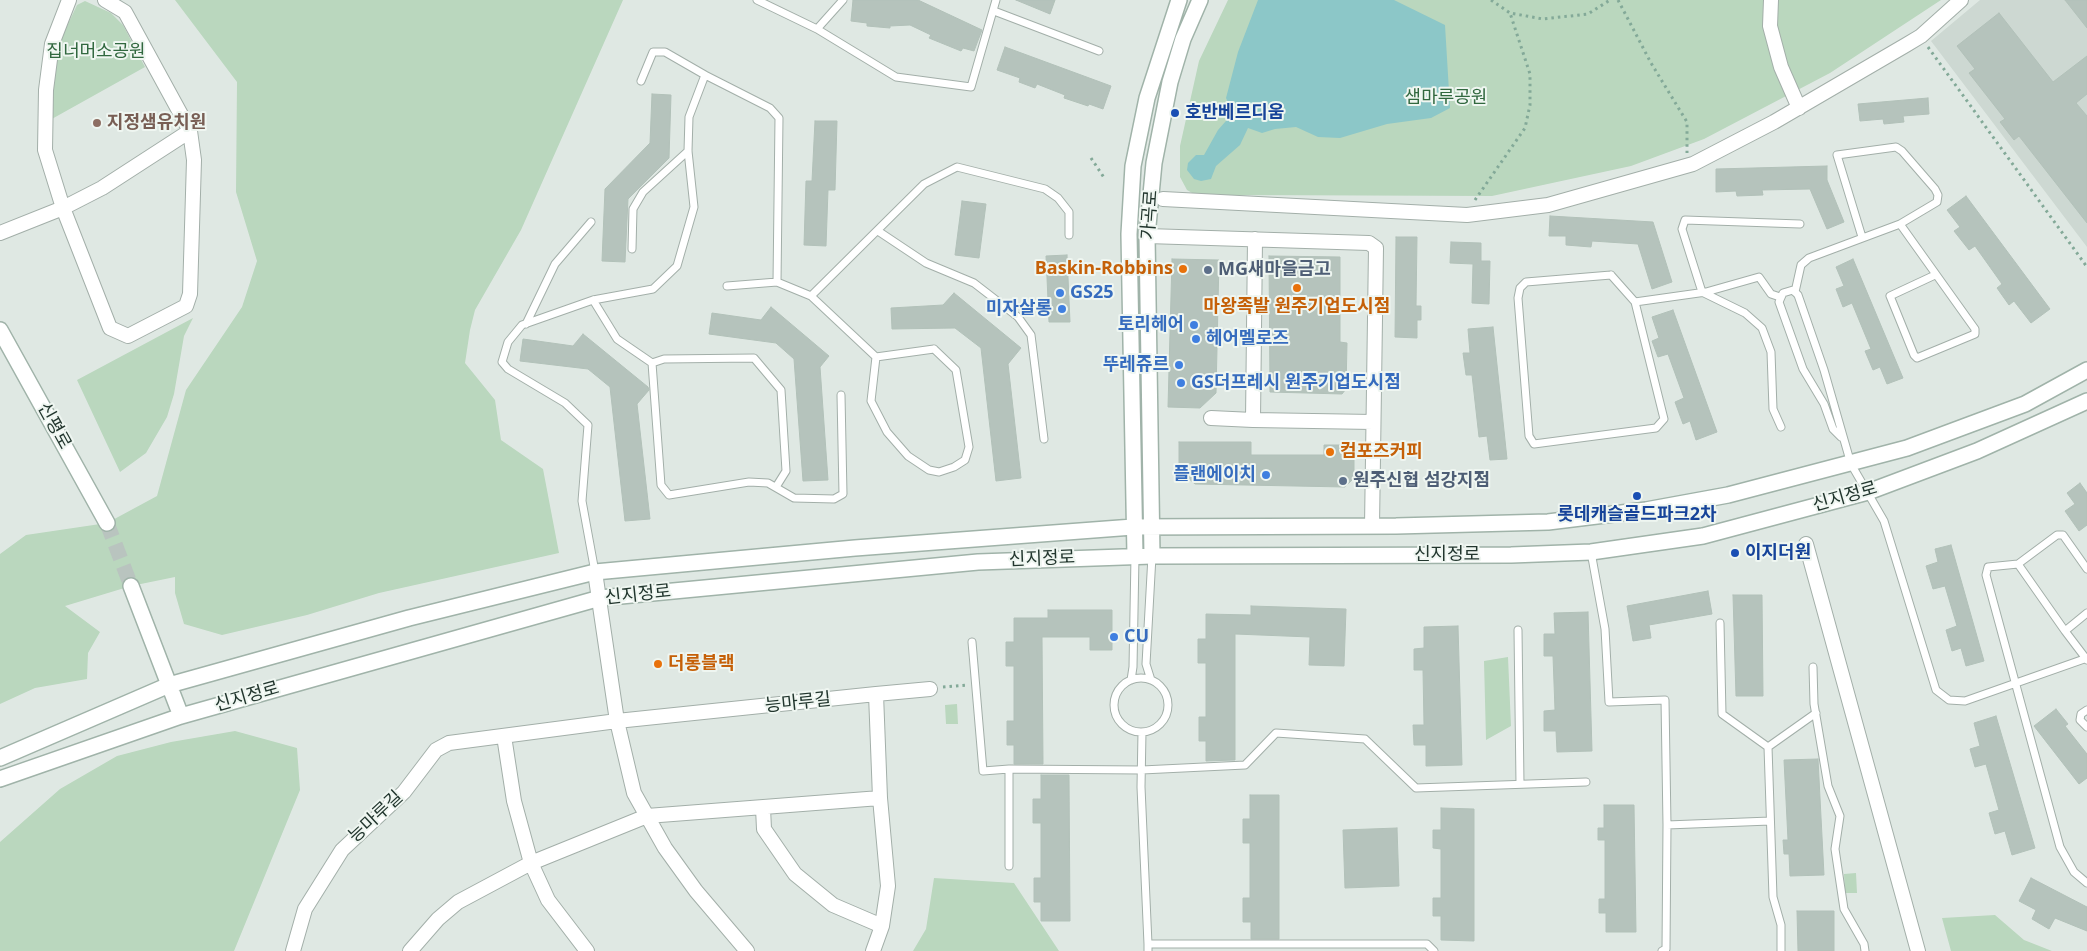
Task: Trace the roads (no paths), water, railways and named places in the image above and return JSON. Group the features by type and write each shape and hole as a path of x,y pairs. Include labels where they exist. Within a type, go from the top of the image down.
{"street":[{"path":"69,0 52,44 46,90 45,150 63,208 110,328 128,336 186,306 190,294 194,160 190,131 125,12 106,0"},
{"name":"가곡로","path":"1134,556 1129,234 1133,166 1147,98 1180,0"},
{"name":"가곡로","path":"1152,556 1147,236 1154,163 1170,82 1183,39 1200,0"},
{"path":"1771,0 1770,26 1781,68 1799,108"},
{"path":"1163,199 1468,215 1548,205 1687,166 1799,108 1921,36 1961,0"},
{"path":"0,233 63,208 102,188 190,131"},
{"path":"1129,234 1369,243 1376,248 1372,526"},
{"path":"1253,420 1255,239"},
{"name":"신평로","path":"0,330 107,523"},
{"name":"신지정로","path":"0,758 169,685 409,618 594,572 854,548 1133,527 1372,526 1548,522 1646,510 1728,495 1851,464 1923,443 2025,404 2087,370"},
{"name":"신지정로","path":"0,779 181,716 600,598 978,562 1134,556 1511,555 1591,552 1703,536 1868,492 1977,451 2087,401"},
{"path":"1211,418 1373,422"},
{"path":"1806,544 1918,951"},
{"path":"594,572 600,598 618,721 634,793 665,848 696,891 747,951"},
{"path":"131,586 181,716"},
{"name":"능마루길","path":"293,951 304,909 342,850 404,792 436,750 449,743 618,721 930,689"},
{"path":"873,951 882,926 888,886 880,798 876,694"},
{"path":"504,736 514,801 531,863 548,900 587,951"},
{"path":"410,951 438,919 458,902 531,863 647,816 880,798"},
{"path":"763,808 764,829 795,874 834,905 882,926"}],"lane":[{"path":"757,0 818,29 896,77 971,87 996,0"},
{"path":"818,29 843,0"},
{"path":"994,11 1099,51"},
{"path":"641,81 653,52 665,52 705,76 770,108 779,118 777,282"},
{"path":"594,572 582,501 588,425 565,403 508,369 502,362 508,342 522,325 593,300 653,289 677,266 694,207 688,151 689,117 705,76"},
{"path":"1862,237 1837,155 1896,147 1902,151 1935,189 1938,195 1937,202 1931,208 1900,224 1809,258 1801,265 1796,292 1824,370 1831,400 1842,429 1841,436 1851,464 1884,521 1936,690 1942,697 1956,702 2017,684 2086,659 2018,564"},
{"path":"632,248 633,209 642,192 688,151"},
{"path":"811,296 924,184 957,167 1045,189 1058,198 1069,212 1070,235"},
{"path":"1781,427 1773,409 1771,352 1762,328 1744,313 1702,292 1682,229 1685,220 1800,224"},
{"path":"526,324 555,264 591,222"},
{"path":"1900,224 1975,329 1975,334 1917,358 1914,355 1890,296 1935,275"},
{"path":"878,231 926,263 974,283 1018,317 1031,335 1044,439"},
{"path":"1611,276 1635,302 1664,419 1656,428 1534,444 1529,436 1518,298 1520,288 1526,282 1611,276"},
{"path":"1635,302 1702,292 1759,277 1771,294 1780,297"},
{"path":"727,286 777,282 811,296 876,357"},
{"path":"1780,297 1783,293 1792,290 1796,292"},
{"path":"1780,297 1803,369 1819,397 1834,430 1841,436"},
{"path":"593,300 617,339 652,364"},
{"path":"934,349 956,370 969,447 965,460 954,467 939,472 929,470 908,456 887,432 872,401 876,357 934,349"},
{"path":"652,364 664,359 754,358 781,390 786,471 776,487"},
{"path":"652,364 661,485 669,495 749,482 768,483 794,498 834,499 843,494 841,395"},
{"path":"2087,569 2063,535 2057,535 2018,564 1988,567 1986,575 2060,847 2074,872 2087,883"},
{"path":"1591,552 1605,629 1609,702 1665,700 1666,949 1662,951"},
{"path":"1131,680 1133,668 1134,556"},
{"path":"1151,680 1146,664 1152,556"},
{"path":"2065,631 2087,613"},
{"path":"1720,623 1722,714 1768,747"},
{"path":"1518,630 1520,784"},
{"path":"972,642 983,771 1009,769 1142,770 1245,765 1276,733 1365,739 1416,788 1586,782"},
{"path":"1812,667 1816,713 1828,786 1840,816 1835,849 1844,909 1864,944 1865,951"},
{"path":"1138,678 1151,680 1165,692 1168,710 1159,726 1142,732 1125,727 1115,713 1115,696 1124,684 1131,680 1138,678"},
{"path":"2087,710 2081,714 2080,720 2087,728"},
{"path":"1768,747 1816,713"},
{"path":"1142,732 1148,947 1202,944 1427,944 1434,951"},
{"path":"1768,747 1773,897 1781,924 1781,951"},
{"path":"1008,866 1009,769"},
{"path":"1667,825 1770,821"},
{"path":"1202,944 1208,951"}],"water":[{"path":"1258,0 1394,0 1445,25 1450,108 1431,118 1387,124 1340,138 1318,137 1296,127 1275,129 1262,133 1248,128 1240,145 1216,166 1211,179 1201,181 1194,179 1187,170 1188,163 1196,155 1204,155 1218,130 1233,113 1226,98 1238,52"}],"tunnel":[{"path":"107,523 131,586"}],"place":[{"name":"호반베르디움","path":"1175,113"},
{"name":"지정샘유치원","path":"97,123"},
{"name":"Baskin-Robbins","path":"1183,269"},
{"name":"MG새마을금고","path":"1208,270"},
{"name":"마왕족발 원주기업도시점","path":"1297,288"},
{"name":"GS25","path":"1060,293"},
{"name":"미자살롱","path":"1062,309"},
{"name":"토리헤어","path":"1194,325"},
{"name":"헤어멜로즈","path":"1196,339"},
{"name":"뚜레쥬르","path":"1179,365"},
{"name":"GS더프레시 원주기업도시점","path":"1181,383"},
{"name":"컴포즈커피","path":"1330,452"},
{"name":"플랜에이치","path":"1266,475"},
{"name":"원주신협 섬강지점","path":"1343,481"},
{"name":"롯데캐슬골드파크2차","path":"1637,496"},
{"name":"이지더원","path":"1735,553"},
{"name":"CU","path":"1114,637"},
{"name":"더롱블랙","path":"658,664"}],"park label":[{"name":"집너머소공원","path":"96,52"},
{"name":"샘마루공원","path":"1446,98"}]}
